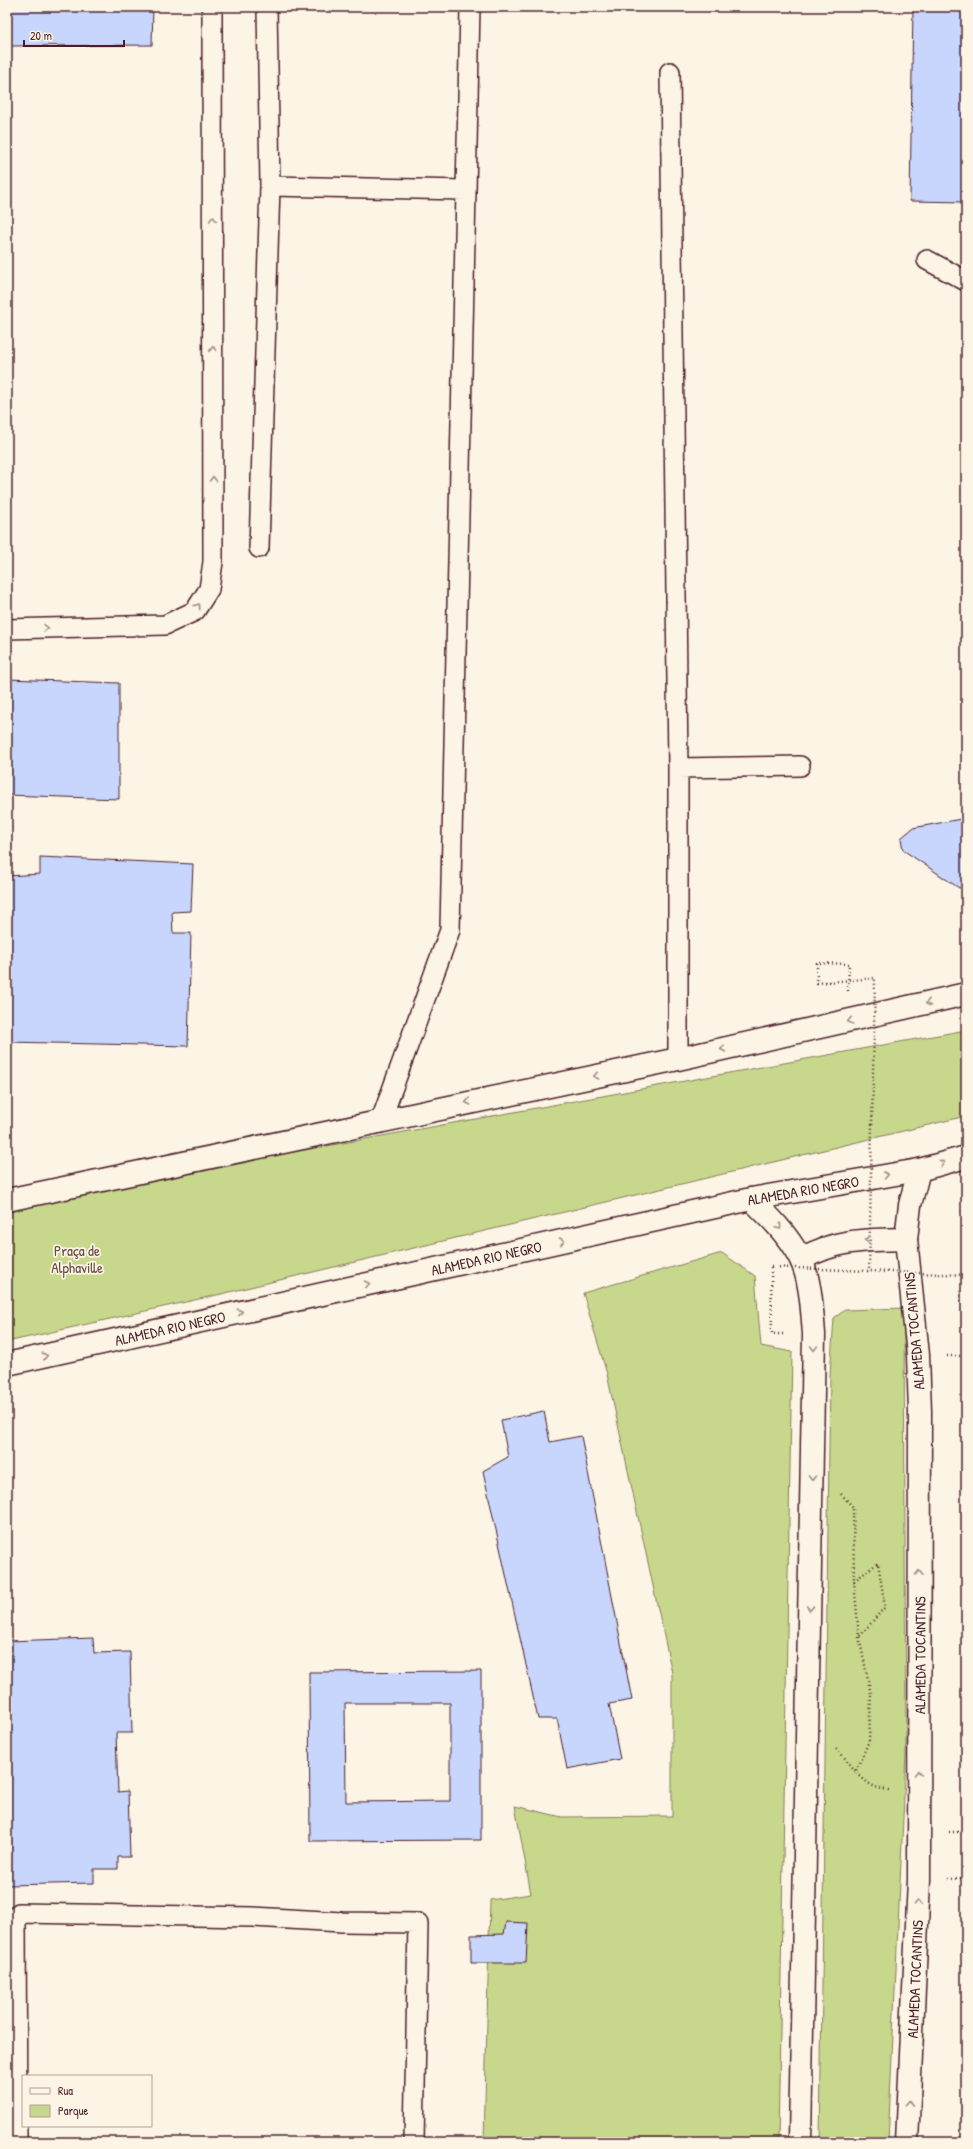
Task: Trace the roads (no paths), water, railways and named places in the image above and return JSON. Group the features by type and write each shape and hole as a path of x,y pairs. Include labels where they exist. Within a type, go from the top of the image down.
{"main road":[{"path":"7,1200 678,1059 966,994"},
{"name":"ALAMEDA RIO NEGRO","path":"7,1364 751,1199 919,1170 966,1157"},
{"name":"ALAMEDA TOCANTINS","path":"907,2142 919,1880 920,1412 918,1355 906,1239 910,1205 919,1170"},
{"path":"751,1199 780,1228 801,1259 811,1297 814,1334 800,2142"},
{"path":"801,1259 822,1248 845,1242 906,1239"}],"lane":[{"path":"7,629 165,625 195,611 209,589 213,562 212,7"},
{"path":"259,548 270,186 267,7"},
{"path":"380,1122 450,930 470,7"},
{"path":"670,72 678,768 678,1059"},
{"path":"270,186 465,190"},
{"path":"927,260 966,281"},
{"path":"678,768 800,766"},
{"path":"17,2142 16,1917 19,1913 253,1917 342,1922 418,1923 414,2142"}],"park label":[{"name":"Praça de Alphaville","path":"77,1258"}]}
